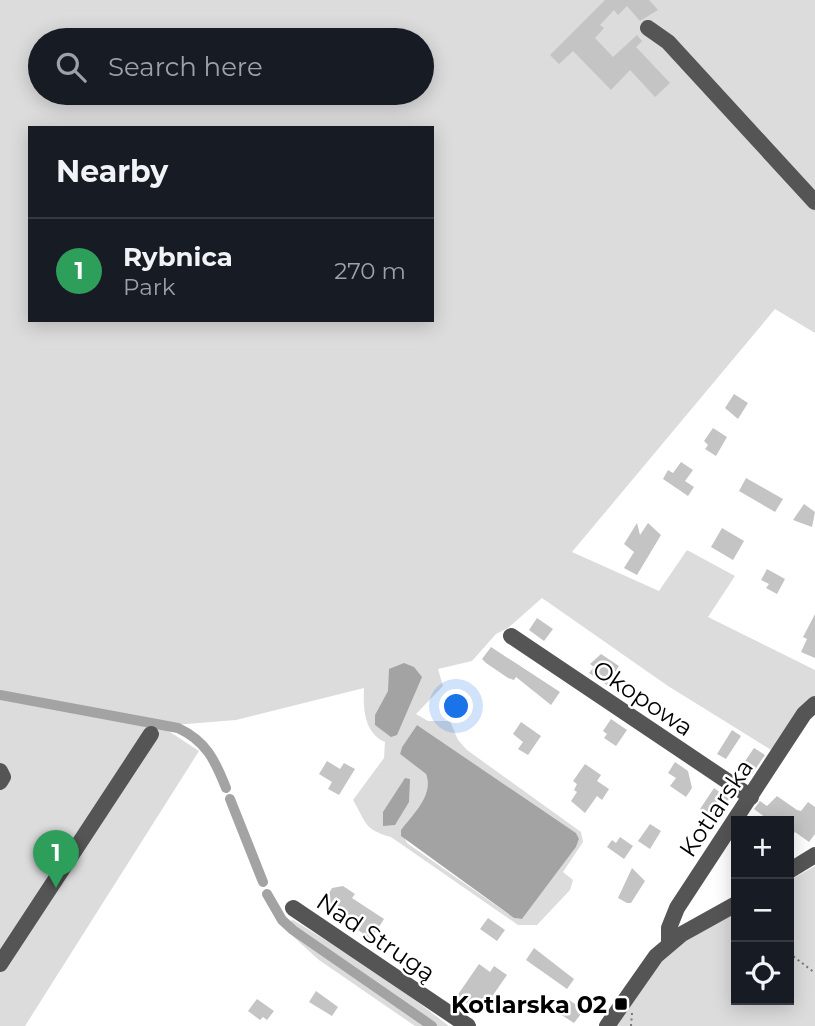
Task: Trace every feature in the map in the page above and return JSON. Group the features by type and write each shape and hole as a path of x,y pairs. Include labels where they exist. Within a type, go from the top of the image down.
{"street":[{"path":"648,28 668,42 815,202"},
{"name":"Okopowa","path":"512,636 751,797"},
{"name":"Kotlarska","path":"669,944 669,928 677,908 804,714 815,704"},
{"path":"0,964 151,734"},
{"path":"0,771 3,777 0,782"},
{"path":"794,868 815,855"},
{"path":"607,1026 646,968 669,944 731,907"},
{"name":"Nad Strugą","path":"293,908 468,1026"}],"path":[{"path":"794,957 815,973"}],"shaded area":[{"path":"0,0 815,0 815,333 775,309 572,552 659,591 687,550 735,576 708,617 815,670 815,699 776,753 668,686 542,598 508,628 496,634 472,661 438,669 443,686 416,714 428,721 450,721 458,740 467,750 581,832 583,842 563,872 573,880 570,890 537,925 518,925 391,837 371,828 364,820 353,800 384,758 385,742 373,733 366,719 364,688 236,720 161,726 199,751 25,1026 0,1026","holes":["417,725 576,833 579,839 576,847 522,919 514,918 407,843 401,830 425,797 428,782 426,774 400,754"]},
{"path":"404,663 414,667 422,677 397,735 391,737 375,725 375,715 388,691 389,669"},
{"path":"417,725 576,833 579,839 576,847 522,919 514,918 401,836 401,830 421,804 427,789 426,774 400,754"},
{"path":"405,778 410,779 409,802 395,825 383,826 383,812"},
{"path":"815,866 815,1026 616,1026 664,957 731,914 731,1005 794,1005 794,878"},
{"path":"293,920 381,974 449,1026 415,1026 319,960 287,931 288,922"}],"building":[{"path":"605,0 649,0 658,10 640,21 627,6 618,15 614,10 600,25 604,28 595,38 613,57 637,35 642,41 636,47 670,83 655,97 630,70 611,90 573,51 559,64 550,55"},
{"path":"734,394 748,403 738,419 725,408"},
{"path":"713,428 727,437 716,456 705,449 708,445 704,441"},
{"path":"681,462 693,470 685,481 694,487 688,496 663,479 668,470 673,473"},
{"path":"746,478 783,499 775,512 739,491"},
{"path":"804,504 815,512 812,527 793,520"},
{"path":"637,523 640,535 648,523 661,535 637,575 624,568 634,552 624,544"},
{"path":"722,528 744,541 733,560 711,547"},
{"path":"767,569 785,579 777,594 766,588 769,584 761,580"},
{"path":"815,614 815,658 801,652 807,639 803,637"},
{"path":"537,618 553,629 544,641 529,630"},
{"path":"491,647 560,692 551,705 516,677 514,680 508,678 486,663 482,659"},
{"path":"601,654 619,666 607,685 589,673 594,667 590,664"},
{"path":"611,719 627,730 616,746 604,738 607,734 603,731"},
{"path":"521,722 541,736 528,755 518,749 523,742 513,734"},
{"path":"732,730 741,736 726,759 717,754"},
{"path":"754,748 765,755 752,774 741,767"},
{"path":"327,761 340,769 344,763 355,769 339,795 328,789 332,782 319,774"},
{"path":"675,762 688,771 692,788 686,797 670,786 676,778 668,773"},
{"path":"585,764 601,775 597,781 609,789 602,800 597,796 585,813 571,801 577,792 574,790 577,784 573,781"},
{"path":"714,788 729,799 715,819 700,809"},
{"path":"777,796 801,811 808,802 815,807 815,834 809,842 794,833 794,816 763,816 754,809 760,801 767,806"},
{"path":"650,824 661,831 650,849 638,841"},
{"path":"620,837 633,846 624,859 607,847 612,840 616,843"},
{"path":"632,868 645,881 631,903 627,903 618,898"},
{"path":"343,886 355,894 352,898 384,919 371,939 355,928 359,921 325,900 332,888"},
{"path":"488,918 505,930 497,941 480,929"},
{"path":"534,948 574,979 567,989 526,960"},
{"path":"479,964 490,972 494,966 507,975 484,1008 472,1000 469,1005 457,996"},
{"path":"316,991 338,1007 332,1016 309,1002"},
{"path":"257,999 274,1011 267,1020 263,1017 260,1020 248,1011"},
{"path":"569,1000 584,1010 574,1023 560,1014"}],"waterway":[{"path":"0,695 178,728 203,745 226,788"},
{"path":"230,799 263,882"},
{"path":"267,894 282,920 293,930 432,1026"}],"place":[{"name":"Rybnica","path":"56,888"},
{"name":"Kotlarska 02","path":"621,1004"}]}
